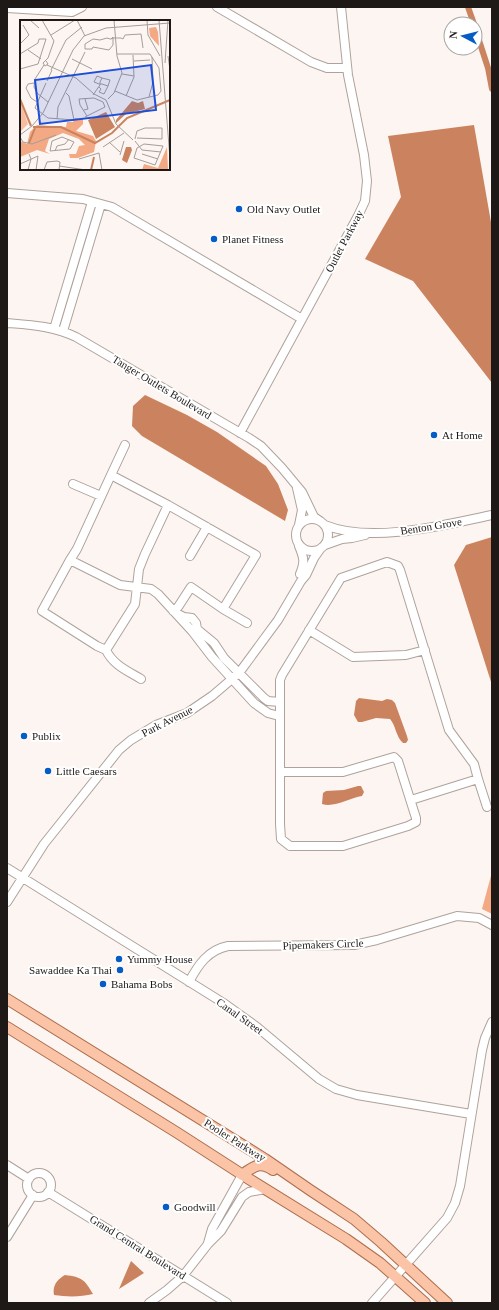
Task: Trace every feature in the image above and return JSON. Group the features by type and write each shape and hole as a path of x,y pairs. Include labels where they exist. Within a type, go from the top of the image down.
{"main road":[{"name":"Pooler Parkway","path":"7,999 265,1159 333,1205 364,1228 406,1264 447,1303"},
{"path":"7,1027 346,1239 380,1263 425,1303"},
{"path":"242,1175 252,1168 266,1165 324,1204 333,1205"}],"street":[{"path":"7,8 72,12 82,7"},
{"path":"217,7 311,62 327,68 347,68"},
{"name":"Outlet Parkway","path":"240,432 365,201 367,181 364,155 347,68 341,7"},
{"path":"7,193 83,199 112,207 302,319"},
{"path":"54,328 92,202"},
{"path":"63,331 101,204"},
{"name":"Tanger Outlets Boulevard","path":"7,323 40,326 63,331 107,354 240,432 261,446 272,457 302,492 314,517 323,523"},
{"path":"125,445 77,549 42,611 97,646 106,650 110,658 118,665 141,679"},
{"path":"111,475 168,505 256,555 224,608"},
{"path":"73,484 101,496"},
{"path":"297,487 302,510 296,532 296,539 303,549 309,551 316,551 323,546 328,537 328,531 323,523 314,519 308,519 299,525"},
{"path":"106,650 135,604 139,570 144,554 168,505"},
{"name":"Benton Grove","path":"323,546 342,539 369,534 420,529 492,515"},
{"name":"Benton Grove","path":"323,523 337,530 369,534"},
{"path":"190,556 207,527"},
{"name":"Park Avenue","path":"299,544 303,555 304,565 300,575 301,581"},
{"name":"Park Avenue","path":"7,902 44,844 119,750 131,740 156,725 187,712 212,696 239,673 278,620 306,575 314,558 323,546"},
{"path":"70,560 120,585 151,589 158,594 192,631 212,657 261,709 268,713 280,716"},
{"path":"280,772 343,772 394,757 398,761 416,822 408,826 343,846 290,846 281,839 280,834 280,772 280,716 280,702 280,680 341,578 387,562 398,566 400,570 449,730 474,764 487,807"},
{"path":"174,612 191,587 247,623"},
{"path":"174,612 184,617 192,618 196,623 197,629 214,643 224,658 264,698 268,701 280,702"},
{"path":"309,630 353,657 406,655 425,650"},
{"path":"410,800 478,779"},
{"name":"Canal Street","path":"7,868 226,1005 257,1027 319,1079 336,1089 357,1095 471,1114"},
{"name":"Pipemakers Circle","path":"189,982 204,959 215,950 228,946 354,945 377,940 457,916 479,918 492,925"},
{"path":"372,1303 447,1218 455,1203 460,1186 482,1050 485,1038 492,1022"},
{"path":"7,1165 29,1179"},
{"path":"34,1174 45,1175 50,1181 50,1188 48,1192 43,1196 36,1197 33,1195 28,1190 27,1186 29,1179 34,1174"},
{"path":"208,1244 212,1229 242,1175"},
{"path":"149,1303 184,1276 208,1244 221,1231 242,1197 249,1192 265,1189"},
{"name":"Grand Central Boulevard","path":"48,1192 227,1303"},
{"path":"7,1236 33,1195"}],"shaded area":[{"path":"474,125 492,228 492,383 413,281 365,259 401,197 388,136"},
{"path":"145,395 187,415 217,432 266,466 278,484 288,510 285,521 142,436 132,426 133,406"},
{"path":"492,537 492,685 454,565 466,545"},
{"path":"359,698 382,701 387,699 392,700 395,703 407,736 408,740 406,743 403,743 397,735 394,725 390,719 376,718 358,722 354,715 356,701"},
{"path":"361,786 364,792 362,796 332,805 322,804 323,793 326,791 344,790"},
{"path":"492,872 492,914 482,909"},
{"path":"131,1261 144,1273 119,1289"},
{"path":"65,1275 79,1278 85,1282 93,1294 84,1296 54,1295 56,1283"}],"waterway":[{"path":"468,7 471,16"},
{"path":"483,53 492,89"}],"place":[{"name":"Old Navy Outlet","path":"239,209"},
{"name":"Planet Fitness","path":"214,239"},
{"name":"At Home","path":"434,435"},
{"name":"Publix","path":"24,736"},
{"name":"Little Caesars","path":"48,771"},
{"name":"Yummy House","path":"119,959"},
{"name":"Sawaddee Ka Thai","path":"120,970"},
{"name":"Bahama Bobs","path":"103,984"},
{"name":"Goodwill","path":"166,1207"}]}
